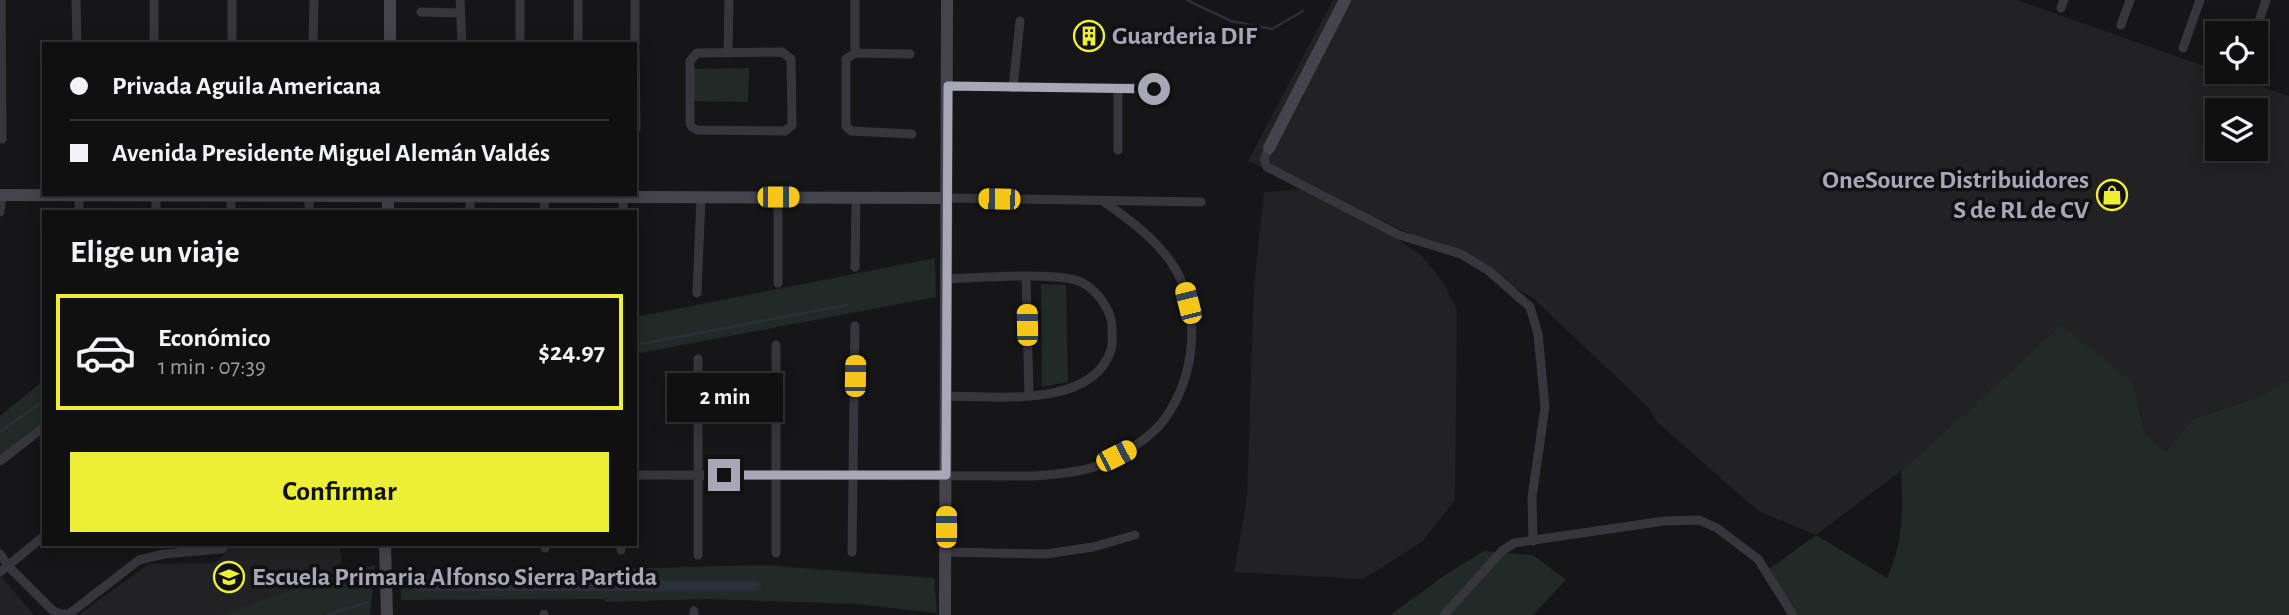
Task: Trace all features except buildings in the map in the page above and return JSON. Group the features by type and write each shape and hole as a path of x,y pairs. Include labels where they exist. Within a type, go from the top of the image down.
{"street":[{"path":"1,0 2,139"},
{"path":"76,0 77,42"},
{"path":"154,0 154,42"},
{"path":"232,0 232,42"},
{"path":"313,42 314,0"},
{"path":"390,0 390,42"},
{"path":"460,0 462,42"},
{"path":"520,0 520,42"},
{"path":"578,0 578,42"},
{"path":"635,0 635,42"},
{"path":"728,52 729,0"},
{"path":"855,0 855,53"},
{"path":"945,615 947,0"},
{"path":"1345,0 1264,159 1268,167 1399,235 1461,254 1489,271 1530,307 1538,334 1545,407 1532,497 1533,541"},
{"path":"2121,25 2130,0"},
{"path":"2183,48 2200,0"},
{"path":"2259,21 2266,0"},
{"path":"421,12 460,12"},
{"path":"1013,88 1020,20"},
{"path":"728,52 782,52 788,55 791,60 790,129 697,130 692,127 690,61 697,53 728,52"},
{"path":"910,54 855,53 850,55 845,63 848,129 912,134"},
{"path":"948,86 1154,89"},
{"path":"1118,88 1118,150"},
{"path":"0,212 1,195 42,195"},
{"path":"470,210 470,196 856,197 1201,202"},
{"path":"544,210 545,196"},
{"path":"623,196 623,210"},
{"path":"697,293 701,197"},
{"path":"778,197 778,283"},
{"path":"855,267 856,197"},
{"path":"637,475 1035,476 1069,473 1097,466 1134,446 1166,417 1178,394 1191,353 1192,319 1184,288 1175,269 1151,239 1103,201"},
{"path":"946,396 1029,396 1079,387 1099,372 1111,350 1112,323 1102,299 1081,282 1057,276 947,279"},
{"path":"1026,278 1029,396"},
{"path":"852,552 855,326"},
{"path":"776,345 776,553"},
{"path":"698,359 698,555"},
{"path":"0,461 42,429"},
{"path":"1444,615 1502,551 1514,542 1664,521 1699,520 1717,528 1758,559 1793,615"},
{"path":"946,552 1046,554 1093,547 1135,535"},
{"path":"4,569 42,538"},
{"path":"0,554 4,569 52,610 69,614 139,560 222,549 225,546"},
{"path":"386,546 387,615"}],"shaded area":[{"path":"1333,0 2017,0 2205,66 2205,84 2255,84 2289,96 2289,380 2256,398 2193,419 2165,452 2146,434 2140,410 2061,325 1901,471 1816,535 1758,511 1656,421 1649,408 1534,299 1467,259 1248,161"},
{"path":"749,68 748,102 689,101 690,69"},
{"path":"1307,189 1351,209 1421,255 1443,282 1457,310 1455,500 1422,542 1363,579 1234,572 1247,497 1254,285 1264,192"},
{"path":"935,258 936,297 637,354 637,317"},
{"path":"1041,284 1066,285 1068,382 1042,387"},
{"path":"2061,325 2131,380 2146,434 2165,452 2193,419 2256,398 2289,380 2289,615 1788,615 1769,569 1816,535 1887,578 1897,551 1901,525 1901,471"},
{"path":"42,382 42,425 0,458 0,416"},
{"name":"Escuela Primaria Alfonso Sierra Partida","path":"233,546 339,546 342,561 333,574 321,580 231,615 78,615 149,564 215,563"},
{"path":"1484,551 1533,555 1566,580 1533,615 1390,615 1445,575"},
{"path":"375,565 370,615 221,615 321,580"},
{"path":"762,565 934,578 937,613 856,604 707,599 605,602 605,599 401,600 400,575"},
{"path":"0,575 34,615 0,615"}],"waterway":[{"path":"1187,0 1231,21 1272,29 1303,11"},
{"path":"637,345 847,305"},
{"path":"0,432 42,401"},
{"path":"421,586 756,586"},
{"path":"327,615 368,602"}],"place":[{"name":"Guarderia DIF","path":"1089,36"},
{"name":"OneSource Distribuidores S de RL de CV","path":"2112,195"},
{"name":"Escuela Primaria Alfonso Sierra Partida","path":"229,577"}],"route":[{"path":"724,475 946,475 948,86 1154,89"}]}
